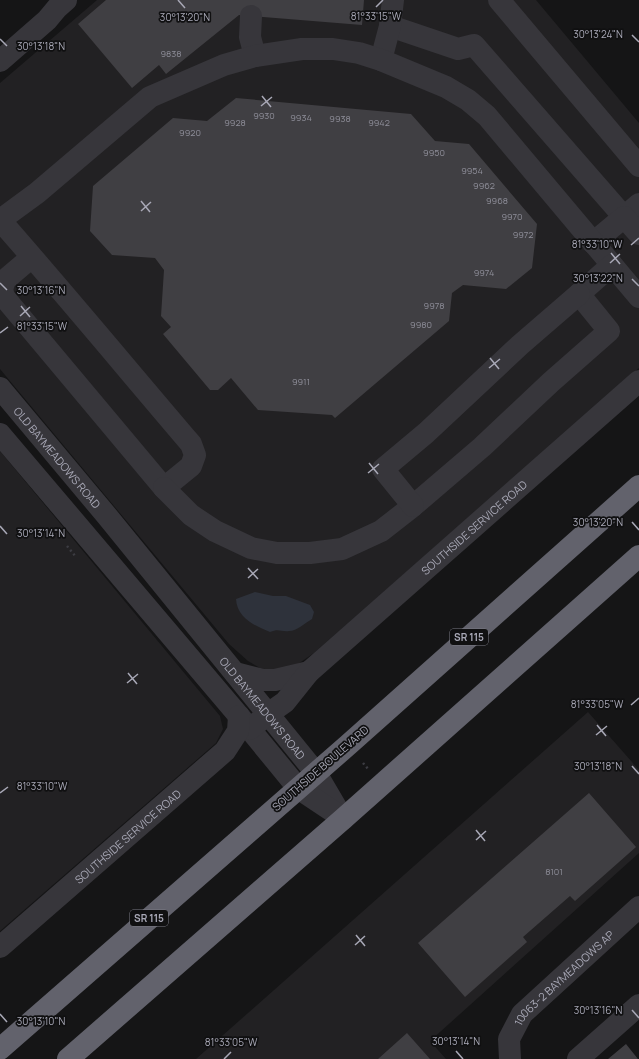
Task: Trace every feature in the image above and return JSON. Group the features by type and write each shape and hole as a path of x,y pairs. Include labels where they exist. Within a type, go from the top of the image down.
{"highway":[{"name":"SOUTHSIDE BOULEVARD","path":"0,1049 316,773 639,486"},
{"path":"68,1059 639,556"}],"street":[{"path":"0,61 47,20 66,0"},
{"path":"381,60 390,26 392,0"},
{"path":"499,0 639,166"},
{"path":"251,16 250,37 255,56"},
{"path":"390,26 458,49 474,45 632,210 639,234"},
{"path":"164,488 191,466 195,455 191,444 0,220 37,193 150,97 224,65 255,56 302,49 333,49 359,53 381,60 446,87 468,100 487,116 639,297"},
{"path":"593,243 632,210"},
{"path":"32,257 3,284 2,293 4,297 164,488 191,515 214,531 251,548 277,552 310,553 342,549 381,531 413,506 482,447 551,382 609,331 579,294"},
{"path":"413,506 383,469 426,433 520,345 612,265"},
{"name":"SOUTHSIDE SERVICE ROAD","path":"0,947 225,751 245,722 268,714 285,702 309,672 639,381"},
{"name":"OLD BAYMEADOWS ROAD","path":"0,388 107,516 316,773 343,818"},
{"path":"0,434 245,722 298,788 343,818"},
{"name":"SOUTHSIDE SERVICE ROAD","path":"235,673 263,680 276,680 309,672"},
{"name":"10063-2 BAYMEADOWS AP","path":"510,1059 509,1039 522,1014 639,907"},
{"path":"578,1059 639,1005"}],"path":[{"path":"67,546 76,557"},
{"path":"363,763 371,772"}],"shaded area":[{"path":"97,0 536,0 639,123 639,368 314,653 295,666 279,672 260,668 248,661 229,644 0,369 0,83"},
{"path":"0,451 220,716 223,729 216,743 0,931"},
{"path":"255,592 273,596 286,596 310,605 314,612 312,619 292,631 276,630 270,632 258,627 243,616 237,606 236,599"},
{"path":"588,712 639,770 639,853 430,1041 446,1059 196,1059"}],"building":[{"path":"106,0 364,0 362,25 239,15 166,74 159,65 132,88 78,24"},
{"path":"236,98 411,114 435,141 469,144 537,224 532,268 506,289 463,285 452,293 449,321 335,418 332,415 258,410 231,378 218,390 210,390 163,334 171,327 161,316 164,270 155,258 112,255 90,231 93,186 173,118 207,121"},
{"path":"589,793 636,847 575,901 570,896 523,937 527,942 465,997 418,943"},
{"path":"407,1033 430,1059 378,1059"},
{"path":"626,1044 638,1059 608,1059"}]}
